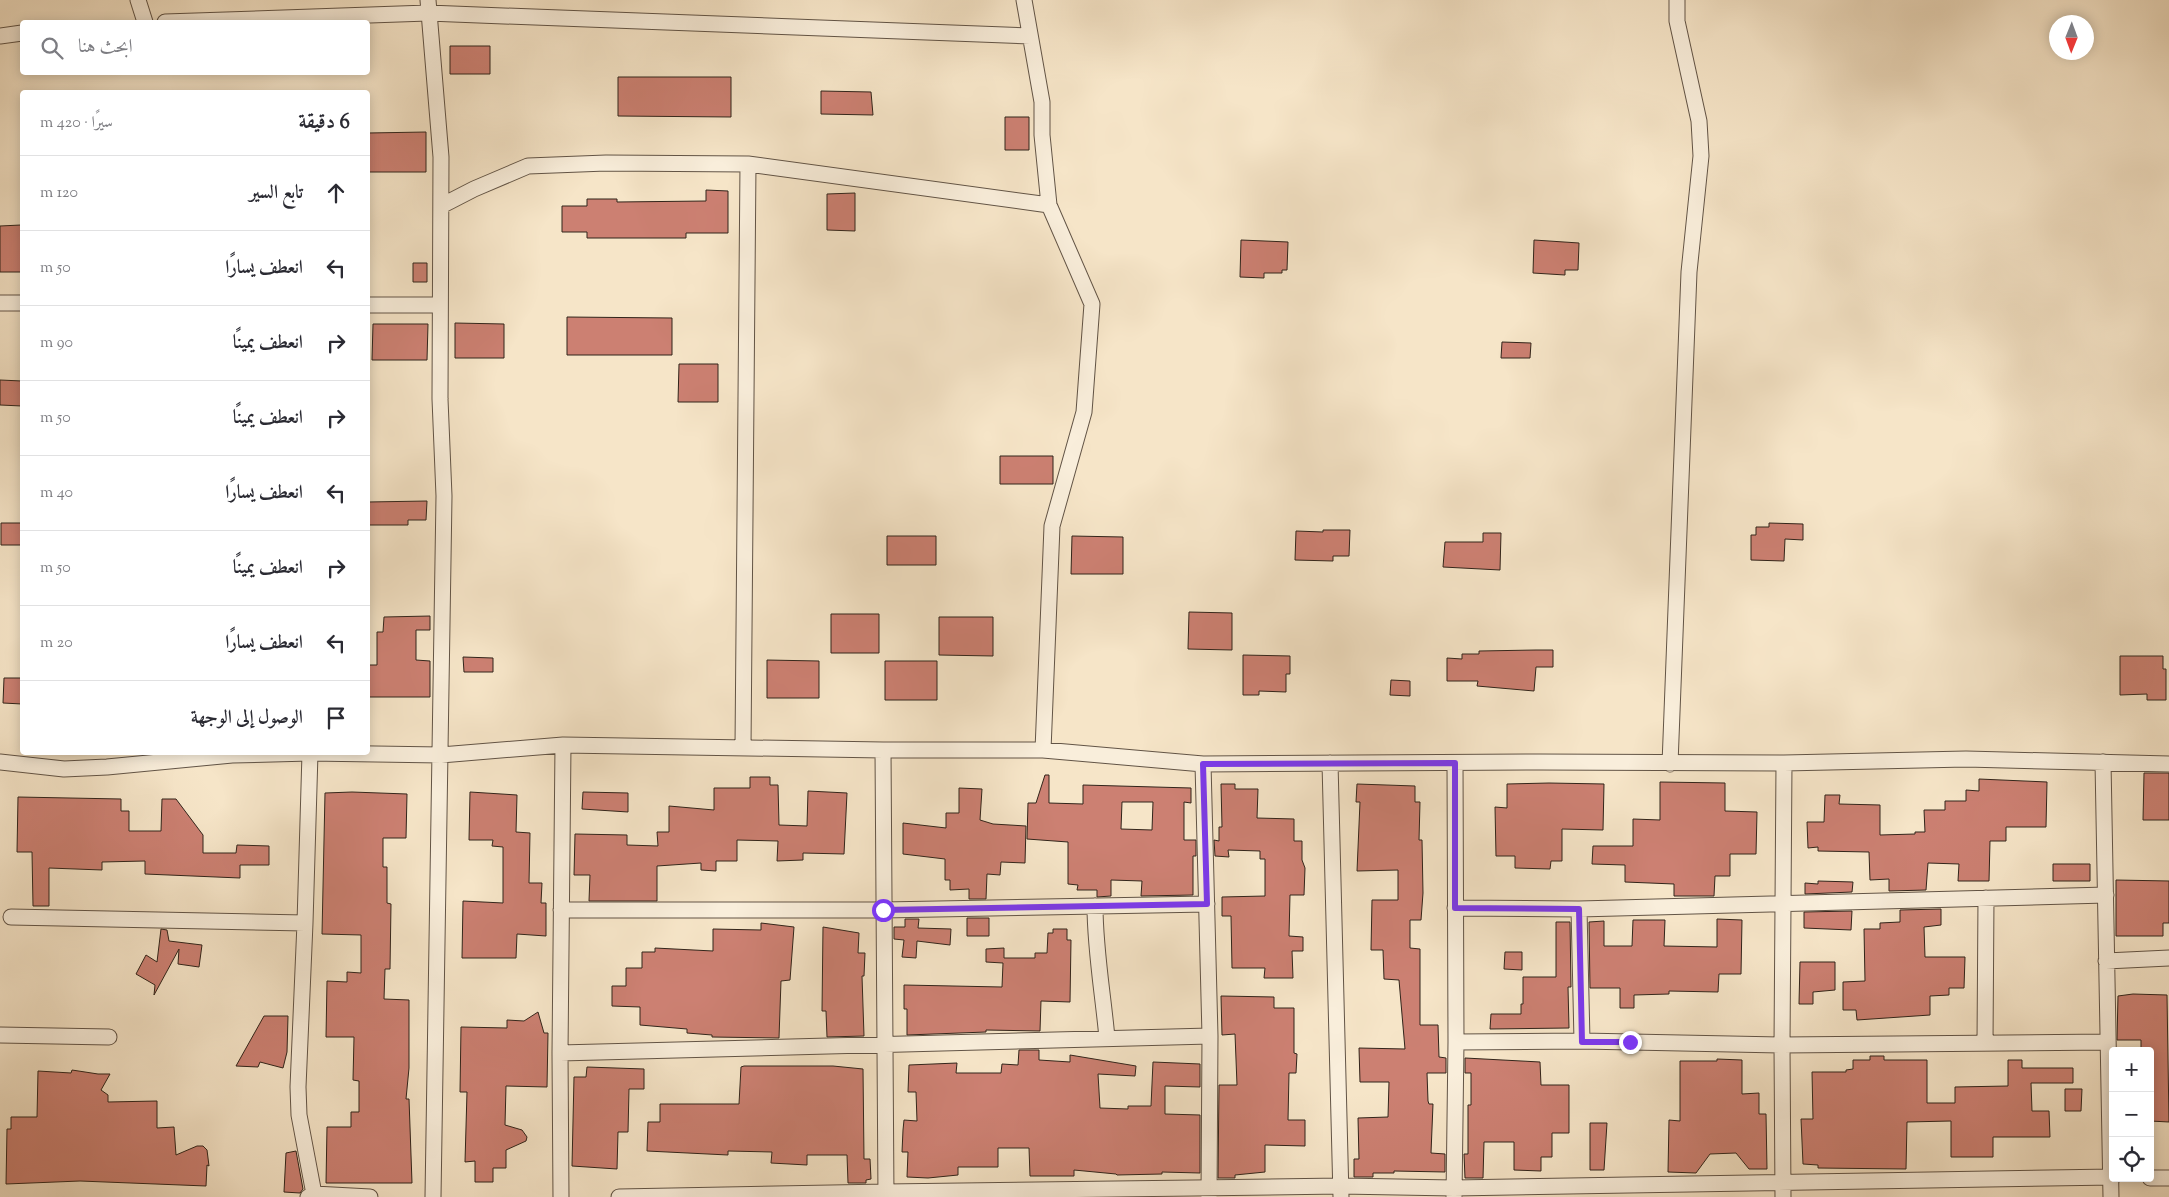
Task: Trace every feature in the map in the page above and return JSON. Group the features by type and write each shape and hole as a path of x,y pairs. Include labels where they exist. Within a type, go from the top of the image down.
{"street":[{"path":"138,0 144,20"},
{"path":"1024,0 1042,102 1042,135 1049,205 1092,304 1084,412 1052,526 1043,750"},
{"path":"1670,764 1689,272 1701,156 1699,121 1677,21 1677,0"},
{"path":"198,20 428,6 1030,36"},
{"path":"428,6 441,157 442,206 439,305 444,496 433,1197"},
{"path":"0,36 20,33"},
{"path":"442,206 474,189 528,166 606,163 748,164 1049,205"},
{"path":"743,748 748,164"},
{"path":"0,303 20,303"},
{"path":"370,305 439,305"},
{"path":"561,1197 560,1053 563,745"},
{"path":"370,754 441,755 563,745 883,750 1043,750 1203,764 1784,764 1966,759 2169,764"},
{"path":"883,750 886,1194"},
{"path":"0,762 64,768 106,767 232,755"},
{"path":"310,755 298,1097 299,1116 311,1196 370,1197"},
{"path":"2103,762 2107,1042 2111,1137"},
{"path":"1330,763 1341,1192"},
{"path":"1454,1192 1456,1042 1455,763"},
{"path":"1203,764 1210,1036 1209,1193"},
{"path":"1783,1190 1782,903 1784,764"},
{"path":"1455,908 1579,909 2106,895"},
{"path":"1985,1043 1986,898"},
{"path":"561,910 883,910 1207,904"},
{"path":"1095,906 1095,934 1107,1038"},
{"path":"1579,909 1582,1042"},
{"path":"11,917 305,923"},
{"path":"2106,961 2169,958"},
{"path":"0,1036 109,1037"},
{"path":"560,1053 884,1043 1210,1036"},
{"path":"1456,1042 1782,1045 2107,1042"},
{"path":"619,1197 1783,1190 2109,1177"},
{"path":"2154,1178 2169,1178"},
{"path":"2111,1197 2112,1182"}],"building":[{"path":"450,46 490,46 490,74 450,74"},
{"path":"618,77 731,77 731,117 618,116"},
{"path":"821,91 871,92 873,115 821,114"},
{"path":"1005,117 1029,117 1029,150 1005,150"},
{"path":"426,132 426,172 370,172 370,133"},
{"path":"706,190 728,191 728,233 686,233 686,238 587,238 587,232 562,232 562,206 587,206 587,199 617,199 617,202 706,201"},
{"path":"855,193 855,231 827,230 827,194"},
{"path":"20,225 20,272 0,272 0,226"},
{"path":"1241,240 1288,242 1287,270 1282,270 1282,273 1264,273 1264,278 1240,277"},
{"path":"1534,240 1579,243 1578,270 1565,270 1565,275 1533,273"},
{"path":"413,263 427,263 427,282 413,282"},
{"path":"567,317 672,318 672,355 567,355"},
{"path":"455,323 504,324 504,358 455,358"},
{"path":"373,324 428,324 427,360 372,360"},
{"path":"1502,342 1531,343 1530,358 1501,358"},
{"path":"679,364 718,364 718,402 678,402"},
{"path":"0,380 20,381 20,406 0,405"},
{"path":"1000,456 1053,456 1053,484 1000,484"},
{"path":"427,501 426,520 408,520 408,525 370,525 370,502"},
{"path":"1,523 20,523 20,545 1,545"},
{"path":"1769,523 1803,524 1803,540 1785,539 1784,561 1751,560 1751,535 1756,535 1756,527 1769,527"},
{"path":"1323,530 1350,530 1349,556 1333,556 1333,561 1295,560 1296,531 1323,532"},
{"path":"1483,533 1501,533 1500,570 1443,567 1445,542 1483,542"},
{"path":"887,536 936,536 936,565 887,565"},
{"path":"1072,536 1123,537 1123,574 1071,574"},
{"path":"1189,612 1232,613 1232,650 1188,649"},
{"path":"831,614 879,614 879,653 831,653"},
{"path":"430,616 430,630 416,630 416,660 430,661 430,697 370,697 370,665 377,665 377,632 383,632 384,617"},
{"path":"939,617 993,617 993,656 939,655"},
{"path":"1553,650 1553,667 1536,667 1534,691 1477,686 1478,681 1447,681 1447,658 1462,659 1462,654 1479,654 1479,651"},
{"path":"1243,655 1290,656 1290,674 1286,674 1286,692 1259,691 1259,695 1243,695"},
{"path":"2120,656 2163,656 2163,669 2166,669 2166,700 2147,700 2147,694 2120,695"},
{"path":"463,657 493,658 493,672 464,672"},
{"path":"767,660 819,661 819,698 767,698"},
{"path":"885,661 937,661 937,700 885,700"},
{"path":"4,678 20,678 20,704 3,703"},
{"path":"1391,680 1410,681 1410,696 1390,695"},
{"path":"2144,773 2169,773 2169,820 2143,820"},
{"path":"1045,775 1049,775 1049,803 1083,804 1083,785 1191,788 1191,803 1184,802 1184,840 1196,840 1196,856 1193,856 1193,895 1141,896 1142,881 1111,880 1111,896 1097,897 1097,890 1077,890 1078,885 1068,884 1068,842 1027,839 1028,803 1036,803","holes":["1122,802 1153,802 1152,830 1121,829"]},
{"path":"750,777 770,777 770,785 778,785 779,825 807,826 808,791 847,793 844,854 803,853 803,860 777,861 778,841 737,840 737,861 716,861 716,871 701,870 701,863 657,866 657,901 589,901 590,875 574,875 575,834 627,835 627,845 658,846 657,832 669,832 669,806 714,810 714,788 750,788"},
{"path":"1979,779 2047,782 2046,827 2006,827 2006,841 1990,841 1989,881 1958,881 1959,864 1928,863 1926,890 1889,891 1889,879 1870,880 1869,852 1818,851 1818,847 1808,848 1807,822 1824,822 1825,795 1840,795 1839,804 1880,805 1880,835 1915,834 1915,832 1925,832 1924,810 1945,810 1945,801 1966,801 1966,790 1979,791"},
{"path":"1660,782 1725,783 1725,811 1757,812 1756,854 1730,854 1730,876 1715,876 1714,896 1674,896 1674,884 1625,882 1625,865 1592,864 1593,846 1633,846 1633,819 1660,820"},
{"path":"1221,784 1235,784 1235,789 1258,789 1257,818 1294,819 1294,841 1302,841 1302,860 1305,868 1304,895 1290,895 1289,936 1303,937 1303,951 1292,951 1293,978 1264,978 1265,968 1232,968 1231,916 1222,916 1222,897 1265,896 1265,859 1260,859 1260,851 1228,850 1229,857 1215,856 1214,840 1219,841 1219,827 1222,827"},
{"path":"1357,784 1415,786 1415,802 1420,802 1419,840 1422,840 1423,893 1421,920 1410,920 1410,948 1420,949 1420,1025 1438,1025 1439,1057 1446,1058 1446,1073 1427,1073 1428,1101 1429,1104 1433,1104 1431,1153 1445,1154 1445,1172 1394,1171 1394,1173 1373,1173 1373,1177 1354,1177 1354,1159 1359,1159 1358,1118 1388,1117 1389,1082 1360,1082 1359,1048 1405,1049 1399,980 1384,979 1383,950 1371,950 1372,900 1398,900 1398,870 1357,871 1360,802 1356,802"},
{"path":"1507,784 1604,784 1603,830 1562,829 1562,861 1551,861 1550,869 1515,868 1515,856 1496,856 1495,807 1507,808"},
{"path":"959,788 982,789 980,820 993,824 1026,826 1025,863 1001,862 1000,875 987,874 986,899 969,899 969,889 950,890 950,880 945,880 945,859 903,854 903,823 946,828 946,813 959,813"},
{"path":"470,792 517,795 516,832 530,833 529,883 542,883 541,903 546,903 546,936 517,934 516,958 462,958 463,901 503,903 503,847 492,846 493,840 469,840"},
{"path":"583,792 628,793 628,812 582,809"},
{"path":"325,793 407,794 406,838 383,838 383,867 387,867 387,903 391,904 390,969 385,969 384,999 409,1000 409,1068 406,1099 409,1099 412,1183 326,1183 327,1127 351,1127 351,1112 359,1112 359,1081 353,1080 354,1037 326,1037 327,981 347,982 347,972 361,973 361,935 322,934"},
{"path":"18,797 121,799 121,811 129,811 129,831 161,831 162,799 176,799 203,835 203,853 236,853 237,845 269,846 269,865 240,865 240,878 145,874 145,861 102,862 102,870 49,868 49,906 33,906 32,852 17,852"},
{"path":"2053,864 2090,864 2090,881 2053,881"},
{"path":"2116,880 2169,881 2169,923 2163,923 2163,936 2116,936"},
{"path":"1818,881 1853,882 1852,892 1805,894 1805,883 1818,884"},
{"path":"1941,909 1941,925 1924,927 1925,957 1965,957 1964,988 1949,988 1949,995 1930,996 1930,1015 1857,1020 1856,1010 1843,1010 1843,982 1865,981 1864,929 1880,929 1880,923 1900,922 1900,910"},
{"path":"1852,911 1851,930 1804,928 1804,912"},
{"path":"967,918 989,918 989,936 967,936"},
{"path":"905,919 919,919 918,928 951,929 950,945 917,941 916,958 902,957 904,940 894,939 894,927 905,927"},
{"path":"1717,919 1742,920 1741,974 1719,974 1718,992 1669,991 1669,994 1634,995 1634,1008 1620,1008 1620,988 1590,988 1589,922 1604,921 1604,946 1632,946 1633,920 1665,920 1664,946 1717,947"},
{"path":"1556,922 1570,922 1571,987 1568,987 1569,1028 1490,1029 1491,1014 1521,1014 1523,977 1556,977"},
{"path":"761,923 794,927 790,980 781,981 779,1038 712,1037 712,1035 687,1033 687,1029 640,1025 640,1007 612,1006 612,986 626,986 626,968 642,968 642,952 655,952 655,948 713,951 713,929 761,930"},
{"path":"823,927 859,933 858,953 865,953 864,976 862,976 864,1036 827,1037 826,1011 822,1011"},
{"path":"161,929 167,930 169,941 202,945 199,967 178,964 179,949 154,995 155,985 136,974 146,955 157,962"},
{"path":"1053,929 1067,929 1067,940 1071,940 1070,1002 1041,1001 1040,1031 986,1030 986,1032 907,1035 907,1009 904,1009 904,985 1002,987 1003,963 986,962 986,949 1004,948 1004,958 1035,958 1035,953 1047,953 1048,933 1053,933"},
{"path":"1505,952 1522,952 1522,970 1504,969"},
{"path":"1800,962 1835,962 1835,990 1813,992 1813,1004 1799,1004"},
{"path":"2133,994 2167,995 2169,1122 2154,1121 2154,1047 2141,1047 2141,1040 2117,1040 2118,996"},
{"path":"1221,996 1274,997 1274,1008 1294,1008 1294,1053 1297,1054 1296,1073 1289,1073 1288,1120 1305,1120 1305,1146 1265,1145 1265,1172 1235,1175 1235,1178 1218,1178 1219,1085 1237,1085 1235,1034 1222,1035"},
{"path":"538,1012 544,1033 548,1033 547,1087 506,1086 505,1125 522,1130 527,1137 526,1141 506,1150 506,1168 493,1168 493,1182 475,1182 475,1161 465,1162 467,1092 460,1092 461,1027 507,1028 507,1020 524,1021"},
{"path":"264,1016 288,1016 287,1052 283,1068 260,1062 258,1067 236,1066"},
{"path":"1019,1050 1039,1050 1039,1060 1070,1062 1070,1055 1136,1066 1135,1076 1098,1074 1100,1108 1128,1109 1128,1106 1151,1106 1153,1062 1200,1064 1200,1087 1165,1086 1165,1114 1200,1115 1200,1173 1162,1172 1162,1174 1117,1175 1074,1170 1074,1176 1030,1176 1029,1148 998,1148 998,1167 958,1167 958,1175 928,1178 907,1177 908,1152 902,1152 904,1120 917,1121 916,1092 908,1092 909,1065 957,1063 956,1073 1001,1073 1002,1064 1018,1065"},
{"path":"1870,1056 1884,1056 1884,1060 1927,1060 1927,1103 1955,1103 1955,1087 2008,1086 2008,1060 2022,1060 2022,1068 2073,1068 2073,1083 2031,1083 2032,1111 2049,1111 2050,1137 1993,1137 1993,1157 1951,1157 1951,1121 1907,1122 1906,1169 1818,1168 1818,1165 1803,1164 1801,1119 1813,1119 1812,1072 1846,1072 1846,1070 1853,1069 1853,1060 1870,1060"},
{"path":"1465,1058 1540,1062 1541,1085 1569,1085 1569,1133 1552,1133 1552,1157 1541,1157 1541,1171 1514,1170 1514,1142 1484,1142 1483,1178 1465,1178 1464,1154 1468,1154 1468,1105 1471,1105 1471,1073 1465,1073"},
{"path":"1717,1059 1742,1060 1742,1094 1759,1093 1759,1114 1766,1114 1767,1169 1749,1169 1736,1153 1710,1154 1696,1173 1668,1172 1669,1120 1680,1121 1680,1061 1717,1061"},
{"path":"833,1066 863,1069 864,1159 870,1159 871,1179 866,1180 866,1183 848,1183 847,1155 807,1155 807,1165 771,1163 772,1152 728,1151 728,1155 647,1151 648,1122 660,1122 660,1104 739,1104 741,1067"},
{"path":"587,1067 644,1069 644,1089 629,1089 628,1132 618,1132 617,1169 572,1166 574,1077 586,1077"},
{"path":"72,1070 110,1074 101,1090 108,1095 108,1102 157,1101 157,1128 174,1127 176,1155 197,1146 203,1146 207,1150 209,1166 207,1165 206,1186 80,1181 6,1184 7,1129 11,1129 11,1117 37,1117 38,1071 71,1073"},
{"path":"2065,1089 2082,1089 2081,1111 2065,1111"},
{"path":"1590,1123 1607,1123 1604,1170 1590,1170"},
{"path":"296,1151 303,1189 300,1193 284,1192 286,1153"}],"route":[{"path":"883,910 1207,904 1203,764 1455,763 1455,908 1579,909 1582,1042 1630,1042"}]}
